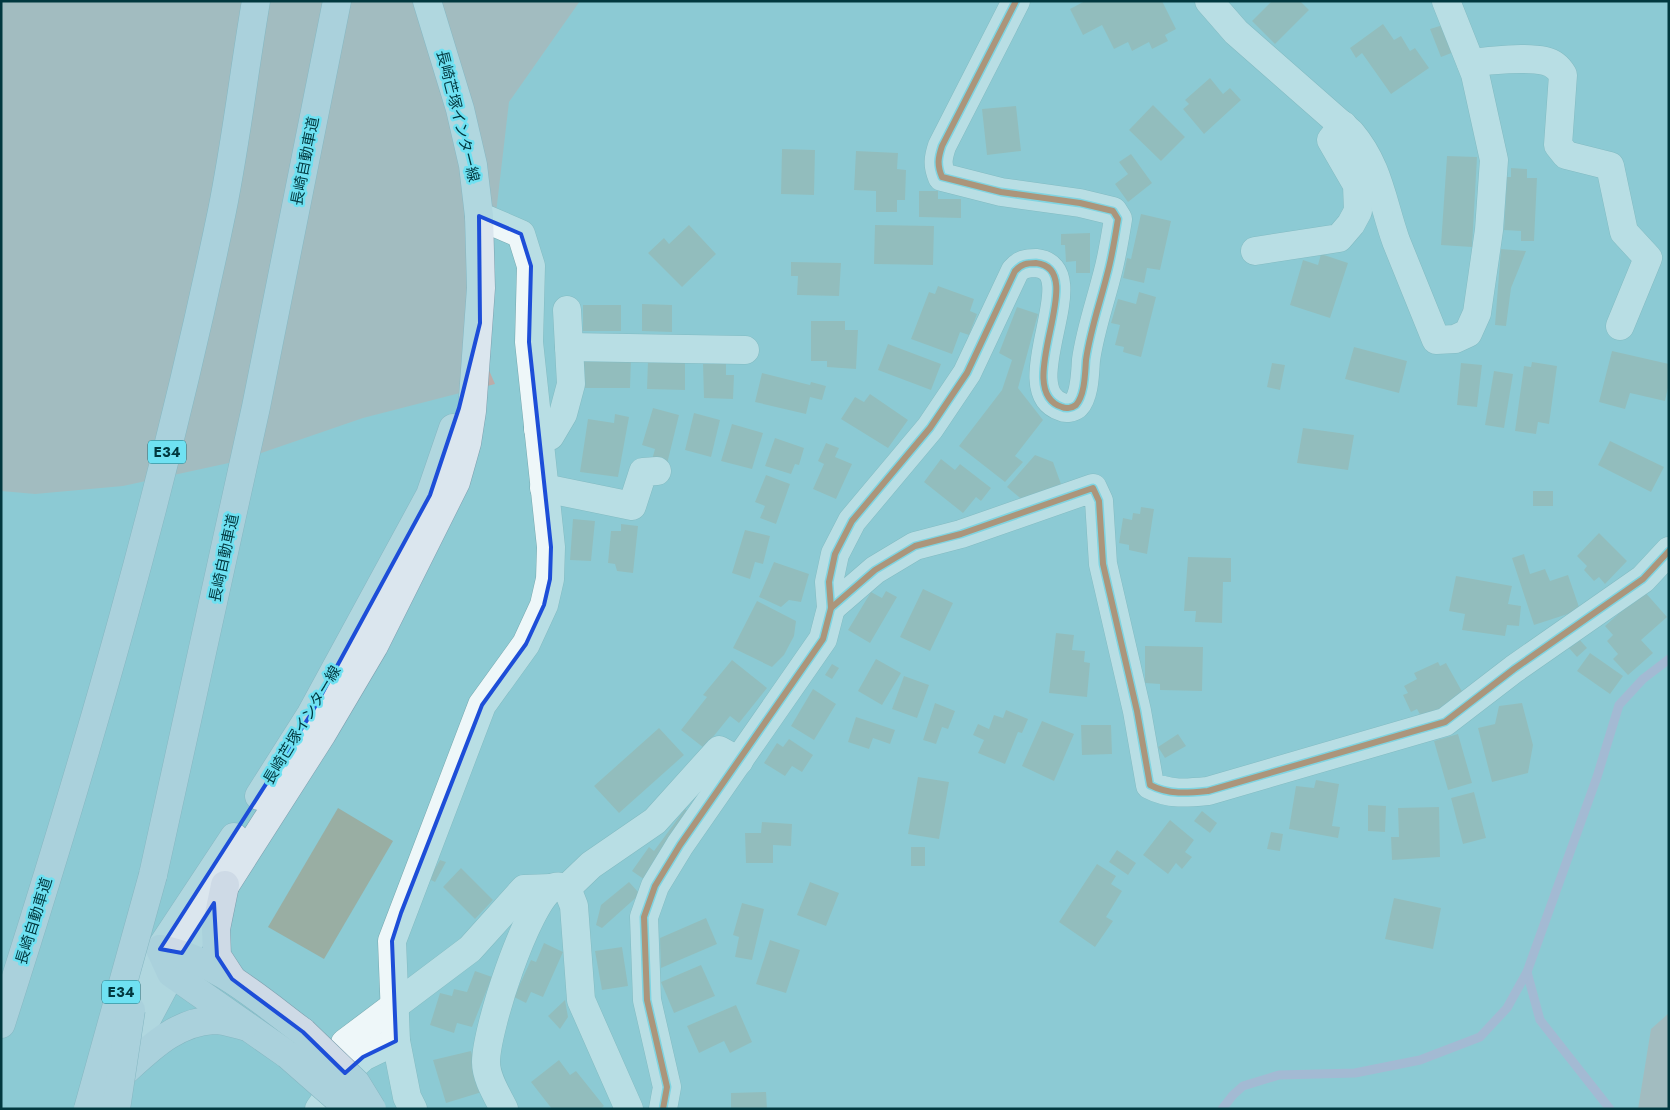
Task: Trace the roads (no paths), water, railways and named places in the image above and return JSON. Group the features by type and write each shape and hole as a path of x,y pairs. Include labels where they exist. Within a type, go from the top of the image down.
{"highway":[{"name":"長崎自動車道","path":"1,1024 43,895 119,631 182,395 222,208 256,1"},
{"name":"長崎自動車道","path":"88,1109 153,875 254,417 338,1"},
{"path":"116,1109 153,875"},
{"path":"225,885 216,930 217,956 232,979"},
{"path":"171,958 232,979 303,1032 356,1083 372,1109"},
{"path":"171,958 244,1026 288,1055 336,1098 343,1109"},
{"path":"115,1080 165,1036 189,1024 216,1020 244,1026"}],"main road":[{"name":"長崎芒塚インター線","path":"100,1109 171,958 225,885 322,734 374,646 456,482 467,443 472,411 480,323 479,216 473,165 462,118 427,1"},
{"name":"長崎芒塚インター線","path":"81,1109 171,958 311,714 430,495 459,408 480,323"}],"street":[{"path":"663,1109 666,1087 647,1000 644,917 655,886 680,845 823,639 831,608 829,582 836,554 852,521 930,428 967,373 1015,270 1025,264 1044,266 1050,270 1056,282 1054,313 1044,366 1044,391 1047,398 1061,407 1075,406 1079,398 1084,382 1088,345 1108,272 1118,219 1116,215 1113,212 1080,203 1001,192 942,177 937,160 942,146 1016,1"},
{"path":"1209,1 1236,32 1343,125 1363,147 1376,171 1396,239 1436,340 1455,340 1468,333 1478,304 1489,230 1494,160 1475,74 1446,1"},
{"path":"1471,63 1492,60 1546,61 1558,67 1563,75 1558,146 1566,155 1610,166 1624,232 1648,258 1620,326"},
{"path":"1255,251 1339,238 1351,224 1358,212 1357,185 1331,140 1343,125"},
{"path":"413,1109 407,1097 396,1041 392,941 401,913 482,705 526,644 544,605 550,579 551,547 529,342 531,266 521,234 479,216"},
{"path":"538,429 550,436 562,414 571,384 567,310"},
{"path":"569,347 745,350"},
{"path":"544,488 632,506 643,472 657,472"},
{"path":"831,608 875,570 915,546 961,534 1093,488 1099,501 1103,564 1137,711 1150,785 1178,794 1208,791 1445,722 1514,670 1643,579 1669,551"},
{"path":"504,1109 486,1066 495,1010 528,926 539,904 655,821 718,750 739,761"},
{"path":"345,1043 470,949 524,889 559,888"},
{"path":"559,888 574,906 581,1000 630,1109"},
{"path":"319,1109 342,1076 362,1057 396,1041"}],"waterway":[{"path":"1222,1109 1243,1086 1279,1075 1355,1073 1420,1060 1480,1037 1507,1008 1527,972 1597,777 1619,705 1643,679 1669,659"},
{"path":"1527,972 1540,1020 1610,1109"}]}
